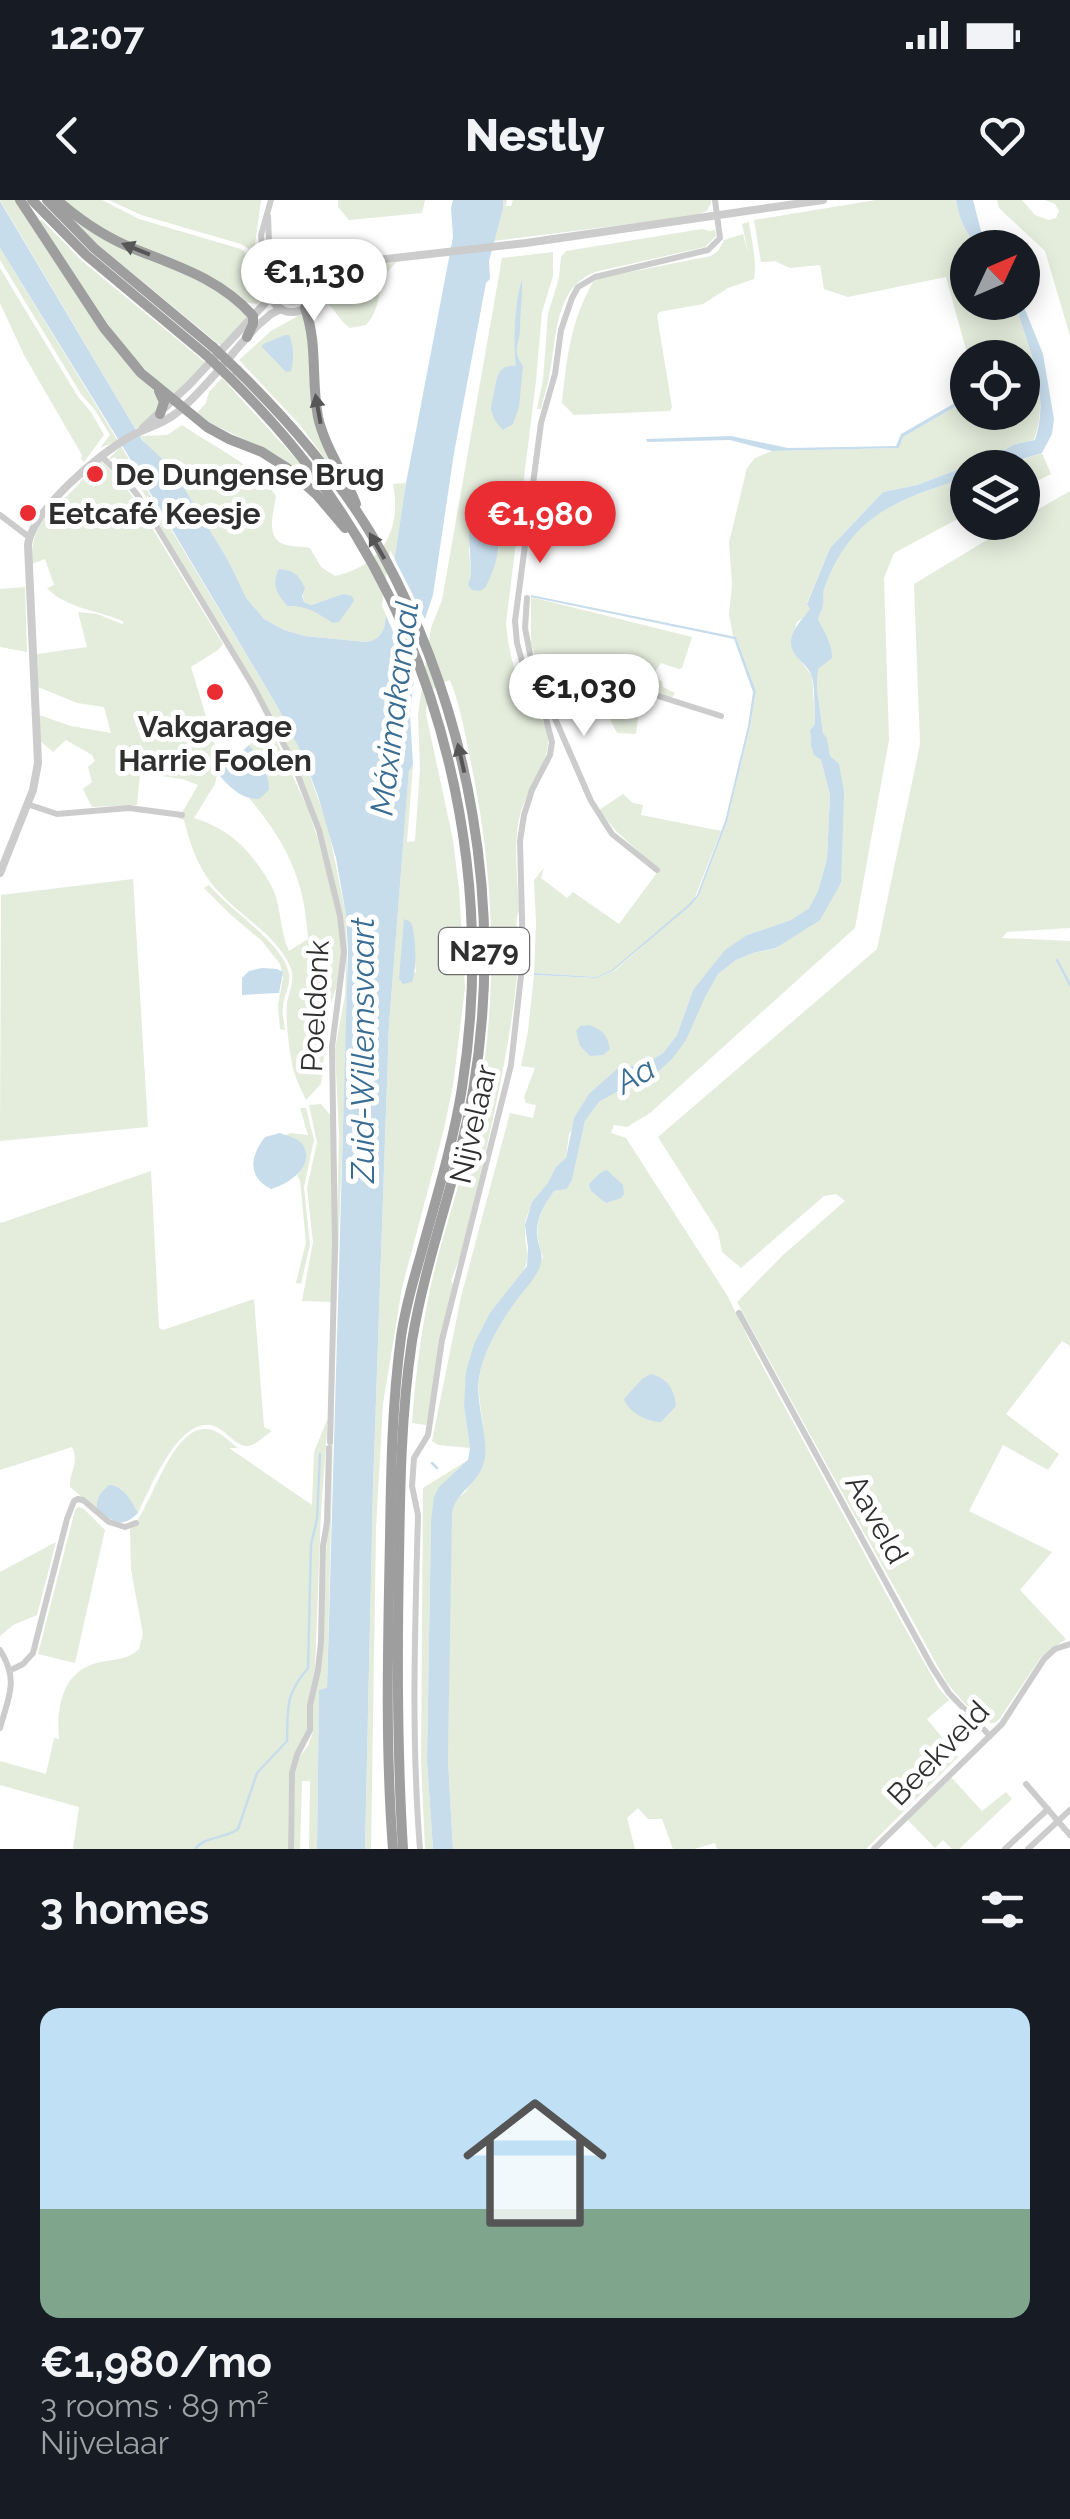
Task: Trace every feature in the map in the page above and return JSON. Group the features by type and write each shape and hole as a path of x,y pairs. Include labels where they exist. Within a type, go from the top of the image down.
{"highway":[{"name":"N279","path":"20,200 113,341 156,386 218,434 262,452 287,468 360,542"},
{"name":"N279","path":"32,200 86,255 209,351"},
{"name":"N279","path":"47,200 94,248 294,430 332,477 396,581 447,701 462,760 478,852 484,995 470,1106 421,1294 401,1431 387,1685 392,1849"},
{"path":"57,200 105,235 207,278 253,316 247,337"},
{"name":"N279","path":"305,308 314,342 319,422 361,519"},
{"name":"N279","path":"234,374 312,470 360,542 400,620 444,740 461,813 468,866 473,940 468,1040 456,1120 401,1333 394,1402 403,1849"},
{"path":"156,386 164,398 160,414"}],"street":[{"path":"271,200 269,243 288,268"},
{"path":"565,740 552,742 533,690 517,643 516,604 541,423 555,374 561,330 578,287 595,276 715,246 720,238 715,200"},
{"path":"306,274 351,263 526,243 822,200"},
{"path":"268,215 262,246 275,275"},
{"path":"314,288 306,274 288,268 275,275 270,295 281,310 293,312 305,308 314,288 326,278 372,262"},
{"path":"0,873 36,782 38,763 28,537 42,514 101,456 119,443 165,422 270,295"},
{"path":"140,432 178,404 266,318 281,310"},
{"name":"Poeldonk","path":"101,456 139,497 277,728 308,800 334,886 344,952 332,1048 335,1245 321,1642 310,1730 292,1773 291,1849"},
{"path":"0,515 28,537"},
{"path":"527,598 525,628 530,654 601,819 612,834 657,870"},
{"path":"533,690 636,689 721,716"},
{"name":"Nijvelaar","path":"420,1849 414,1680 418,1514 413,1463 428,1435 442,1340 511,1065 522,958 520,841 532,790 550,755 552,742"},
{"path":"27,804 57,814 144,808 182,816"},
{"name":"Aaveld","path":"739,1313 932,1667 990,1736"},
{"path":"12,1670 33,1653 66,1519 74,1502 83,1500 109,1522 125,1527 136,1522"},
{"name":"Beekveld","path":"874,1849 990,1736 1044,1660 1069,1645"},
{"path":"0,1650 12,1670 11,1690 0,1728"},
{"path":"1026,1784 1070,1836"},
{"path":"1005,1849 1048,1808"},
{"path":"1028,1849 1070,1810"}],"green space":[{"path":"0,200 17,200 110,344 159,396 161,406 139,429 135,428"},
{"path":"62,200 102,200 139,219 241,249 257,262 268,279 266,296 257,304 243,302 107,233"},
{"path":"109,200 261,200 254,252 241,244 141,215"},
{"path":"338,200 425,200 422,213 349,220 338,207"},
{"path":"503,200 507,200 506,206 511,206 513,200 711,203 707,211 694,216 494,241"},
{"path":"876,200 956,200 966,230 950,230 950,292 946,277 848,297 824,289 820,265 790,268 775,261 761,262 754,220"},
{"path":"997,200 1022,200 1035,215 1049,220 1056,218 1059,211 1055,204 1045,200 1070,200 1070,336 1045,251 1040,246 1040,230 1023,230 999,208"},
{"path":"66,213 206,281 249,316 221,346 97,244"},
{"path":"39,221 82,261 206,363 173,397 117,338"},
{"path":"749,222 754,279 728,288 703,304 659,312 657,316 670,411 574,415 562,403 566,370 574,326 593,282 711,256 724,240 743,234 749,256 742,224"},
{"path":"715,230 716,236 705,247 595,272 571,290 559,317 548,382 541,409 537,409 548,314 561,257 566,251"},
{"path":"0,248 118,441 100,448 110,435 0,260"},
{"path":"553,252 553,276 542,312 506,623 516,675 545,725 548,747 518,823 516,926 520,942 498,1097 463,1250 451,1280 426,1425 412,1423 430,1291 476,1117 491,986 486,855 465,734 450,680 429,696 426,714 453,840 465,988 453,1086 402,1288 383,1404 376,1528 371,1849 365,1849 389,1025 409,769 413,765 407,842 415,841 420,769 418,714 431,628 442,600 502,258","holes":["495,523 499,549 486,587 469,579 469,549 475,525","405,919 414,939 416,972 400,982"]},
{"path":"397,262 385,277 366,325 350,328 324,301 331,278 363,267"},
{"path":"0,268 104,435 84,462 24,355 0,303"},
{"path":"292,275 303,279 307,290 303,301 292,305 281,301 277,290 281,279"},
{"path":"305,312 313,401 340,479 300,425 239,360 271,331"},
{"path":"958,320 1020,320 1027,340 963,340"},
{"path":"222,378 307,471 304,475 275,454 197,413"},
{"path":"950,410 950,430 1037,430 1034,440 1004,450 950,450 950,473 883,492 830,548 807,603 811,609 797,622 793,637 793,651 812,676 815,724 810,730 811,746 821,760 830,795 827,859 818,891 809,908 791,920 747,935 693,990 677,1035 663,1053 647,1063 617,1069 569,1134 566,1158 528,1214 526,1266 464,1406 470,1448 438,1445 432,1441 461,1297 510,1113 533,1118 536,1105 526,1103 524,1097 535,1068 521,1066 534,975 597,978 614,971 649,941 613,970 597,977 534,973 534,880 544,868 541,878 567,898 573,892 619,924 659,870 599,810 623,794 633,803 643,805 641,815 721,831 693,902 699,895 727,822 756,691 733,636 729,614 729,543 747,468 755,458 772,451 898,448 903,437"},
{"path":"182,425 258,475 276,496 272,523 277,541 310,548 321,567 335,576 365,564 385,544 394,516 393,484 406,483 384,628 379,636 366,642 305,636 264,619 245,598 229,562 140,436 167,435","holes":["299,577 304,602 311,605 343,594 347,608 342,618 328,620 301,606"]},
{"path":"121,446 303,756 328,827 346,915 348,996 327,1689 319,1691 317,1849 309,1849 310,1781 302,1781 300,1849 293,1849 295,1774 313,1731 312,1706 323,1642 339,1135 335,1049 345,996 346,952 335,886 294,760 129,469 123,472 115,457 108,460"},
{"path":"1040,454 1051,474 1040,480"},
{"path":"101,461 135,500 223,644 191,667 220,762 215,784 194,818 232,838 261,869 275,893 289,951 308,939 303,898 283,846 249,798 259,799 263,767 249,745 270,727 308,809 319,843 342,949 329,1009 321,1084 306,1100 294,1072 288,1038 290,966 276,945 207,878 184,820 179,818 198,785 140,773 137,805 92,807 83,789 92,782 88,767 95,761 92,755 66,740 53,752 39,740 39,715 111,733 104,707 77,703 38,687 37,654 87,647 78,612 124,622 55,595 47,588 54,585 45,559 32,564 40,526"},
{"path":"950,482 950,523 894,553 884,578 889,740 855,928 650,1113 627,1127 614,1125 611,1133 626,1138 727,1295 901,1621 949,1700 927,1719 958,1757 866,1849 717,1849 715,1843 673,1849 662,1819 648,1819 638,1808 627,1818 635,1849 453,1849 448,1760 450,1525 454,1502 471,1483 484,1449 479,1397 482,1364 505,1316 543,1257 538,1238 540,1215 554,1191 567,1189 572,1180 585,1121 599,1102 651,1078 718,974 736,960 777,948 841,884 830,756 817,688 818,669 831,658 830,645 817,616 819,601 841,552 862,526"},
{"path":"1070,491 1070,928 1007,932 1002,938 1070,941 1070,1346 1062,1341 1006,1414 1059,1454 1048,1470 1003,1445 969,1511 1052,1552 1020,1590 1066,1639 1041,1657 1000,1718 988,1723 947,1683 737,1302 845,1201 836,1194 824,1196 741,1268 722,1252 718,1232 658,1137 877,949 920,744 914,584 987,540 1040,540 1040,508"},
{"path":"25,587 27,652 0,647 0,589"},
{"path":"531,597 692,637 682,668 661,663 654,673 663,687 675,693 671,699 622,685 623,657 593,658 594,685 544,684 531,644"},
{"path":"587,690 641,696 636,734 617,733 602,703 594,706"},
{"path":"133,879 148,1127 0,1141 1,895"},
{"path":"209,885 267,939 285,962 289,978 283,1006 285,1030 280,1029 278,1005 283,978 280,964 262,941 204,888"},
{"path":"321,1104 332,1117 332,1302 302,1301 313,1242 307,1188 317,1142 309,1105"},
{"path":"300,1108 306,1108 314,1140 304,1187 310,1245 301,1284 296,1283 306,1242 297,1175 300,1172 286,1135 308,1135"},
{"path":"151,1171 159,1328 163,1330 254,1299 264,1427 272,1431 247,1446 216,1427 199,1426 187,1433 166,1458 138,1513 121,1488 97,1509 70,1487 75,1458 72,1447 0,1470 0,1221"},
{"path":"328,1418 315,1669 307,1706 307,1729 289,1773 288,1849 73,1849 79,1807 0,1785 0,1761 46,1774 54,1738 59,1739 61,1702 70,1681 88,1666 126,1657 139,1649 143,1634 131,1570 130,1529 174,1451 198,1430 212,1430 238,1448 229,1448 312,1505 314,1452"},
{"path":"468,1460 431,1520 427,1761 433,1849 425,1849 421,1760 423,1488"},
{"path":"78,1507 105,1530 75,1663 38,1654"},
{"path":"56,1542 37,1615 13,1625 0,1636 0,1572"},
{"path":"950,1776 982,1811 1006,1792 1012,1799 959,1849 952,1849 943,1840 935,1848 907,1819"}],"water":[{"path":"453,200 503,200 503,209 489,261 490,279 486,283 454,453 410,714 413,765 409,770 389,1025 365,1849 317,1849 319,1690 327,1688 348,952 336,858 303,756 277,706 0,248 0,201 142,440 171,467 229,562 246,598 264,619 284,630 366,642 377,638 384,628 406,483 453,237"},
{"path":"956,200 973,200 981,230 966,230"},
{"path":"522,280 517,351 523,366 519,407 513,424 503,430 491,405 499,373 505,367 516,366 515,323"},
{"path":"1020,320 1029,320 1037,340 1027,340"},
{"path":"289,335 293,353 291,371 286,372 262,347"},
{"path":"1040,347 1054,419 1052,434 1042,453 1004,450 1035,440 1040,430"},
{"path":"950,406 950,410 903,437 899,448 772,451 730,440 646,439 731,436 788,448 896,446 901,434"},
{"name":"Aa","path":"950,473 950,483 898,503 863,526 835,563 818,619 832,658 818,669 823,733 830,756 839,764 844,792 841,883 820,920 776,948 736,960 718,974 686,1040 672,1059 651,1078 599,1102 585,1121 572,1180 567,1189 554,1191 540,1214 539,1268 504,1319 484,1358 478,1388 484,1462 452,1513 448,1760 453,1849 433,1849 427,1761 431,1520 439,1487 468,1460 464,1406 466,1372 474,1344 490,1313 527,1266 525,1225 532,1202 566,1158 574,1118 589,1094 617,1069 647,1063 663,1053 677,1035 693,990 725,950 747,935 791,920 809,908 818,891 827,859 830,795 821,760 811,746 810,730 815,724 812,677 793,651 791,639 810,609 807,604 830,548 883,492"},
{"path":"485,521 495,523 498,531 497,555 486,587 472,590 468,585 469,532"},
{"path":"279,569 298,576 305,588 304,602 311,605 343,594 352,596 354,601 339,622 333,623 307,609 288,606 276,589"},
{"path":"531,595 736,637 756,691 727,822 699,895 613,971 597,978 534,973 597,977 612,970 697,895 725,821 753,692 734,639"},
{"path":"249,745 269,784 269,790 259,799 241,795 218,774"},
{"path":"404,919 413,928 415,961 412,982 403,984 399,979"},
{"path":"262,968 283,972 279,993 242,995 242,978 249,971"},
{"path":"589,1025 601,1031 607,1040 610,1049 603,1055 590,1056 580,1046 576,1031"},
{"path":"280,1133 301,1143 306,1161 292,1179 271,1189 258,1178 254,1159 265,1137"},
{"path":"607,1170 623,1185 624,1194 606,1203 591,1191 589,1184"},
{"path":"651,1374 666,1382 675,1400 676,1406 661,1422 639,1415 624,1399"},
{"path":"109,1485 123,1491 138,1513 127,1521 117,1522 97,1509 98,1498"}],"pier":[{"path":"390,550 428,625 418,689 382,606"}],"waterway":[{"path":"1057,960 1070,985"},
{"path":"195,1849 238,1829 257,1773 287,1741 292,1694 308,1668 311,1545 317,1519 320,1454"},
{"path":"432,1463 437,1468"}],"place":[{"name":"De Dungense Brug","path":"95,474"},
{"name":"Eetcafé Keesje","path":"28,513"},
{"name":"Vakgarage Harrie Foolen","path":"215,692"}],"water label":[{"name":"Máximakanaal","path":"394,708"},
{"name":"Zuid-Willemsvaart","path":"362,1050"}]}
